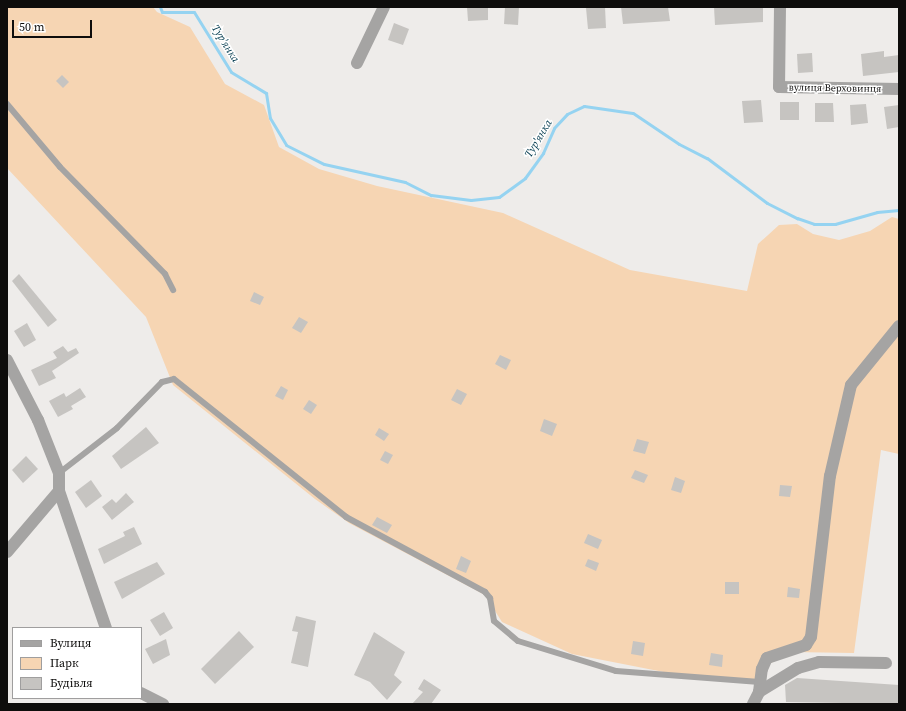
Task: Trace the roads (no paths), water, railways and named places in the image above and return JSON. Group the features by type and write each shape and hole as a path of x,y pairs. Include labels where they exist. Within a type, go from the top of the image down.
{"street":[{"path":"357,63 384,7"},
{"name":"вулиця Верховинця","path":"780,7 779,87 899,89"},
{"path":"753,704 767,658 806,644 811,637 830,476 851,385 899,326"},
{"path":"7,360 38,420 58,473 59,491 106,627"},
{"path":"7,552 59,491"},
{"path":"759,687 798,668 819,662 886,663"},
{"path":"142,694 163,704"}],"lane":[{"path":"7,104 60,167 166,274 173,290"},
{"path":"58,473 117,428 162,382 174,379 346,517 485,592 490,598 494,621 518,641 616,671 759,687"}],"waterway":[{"name":"Тур'янка","path":"160,7 162,12 194,12 231,72 266,93 270,118 286,145 324,164 405,182 431,195 471,200 499,197 525,178 543,153 554,128 567,114 584,106 633,113 679,144 707,158 767,203 797,218 814,224 835,224 877,212 899,210"}]}
